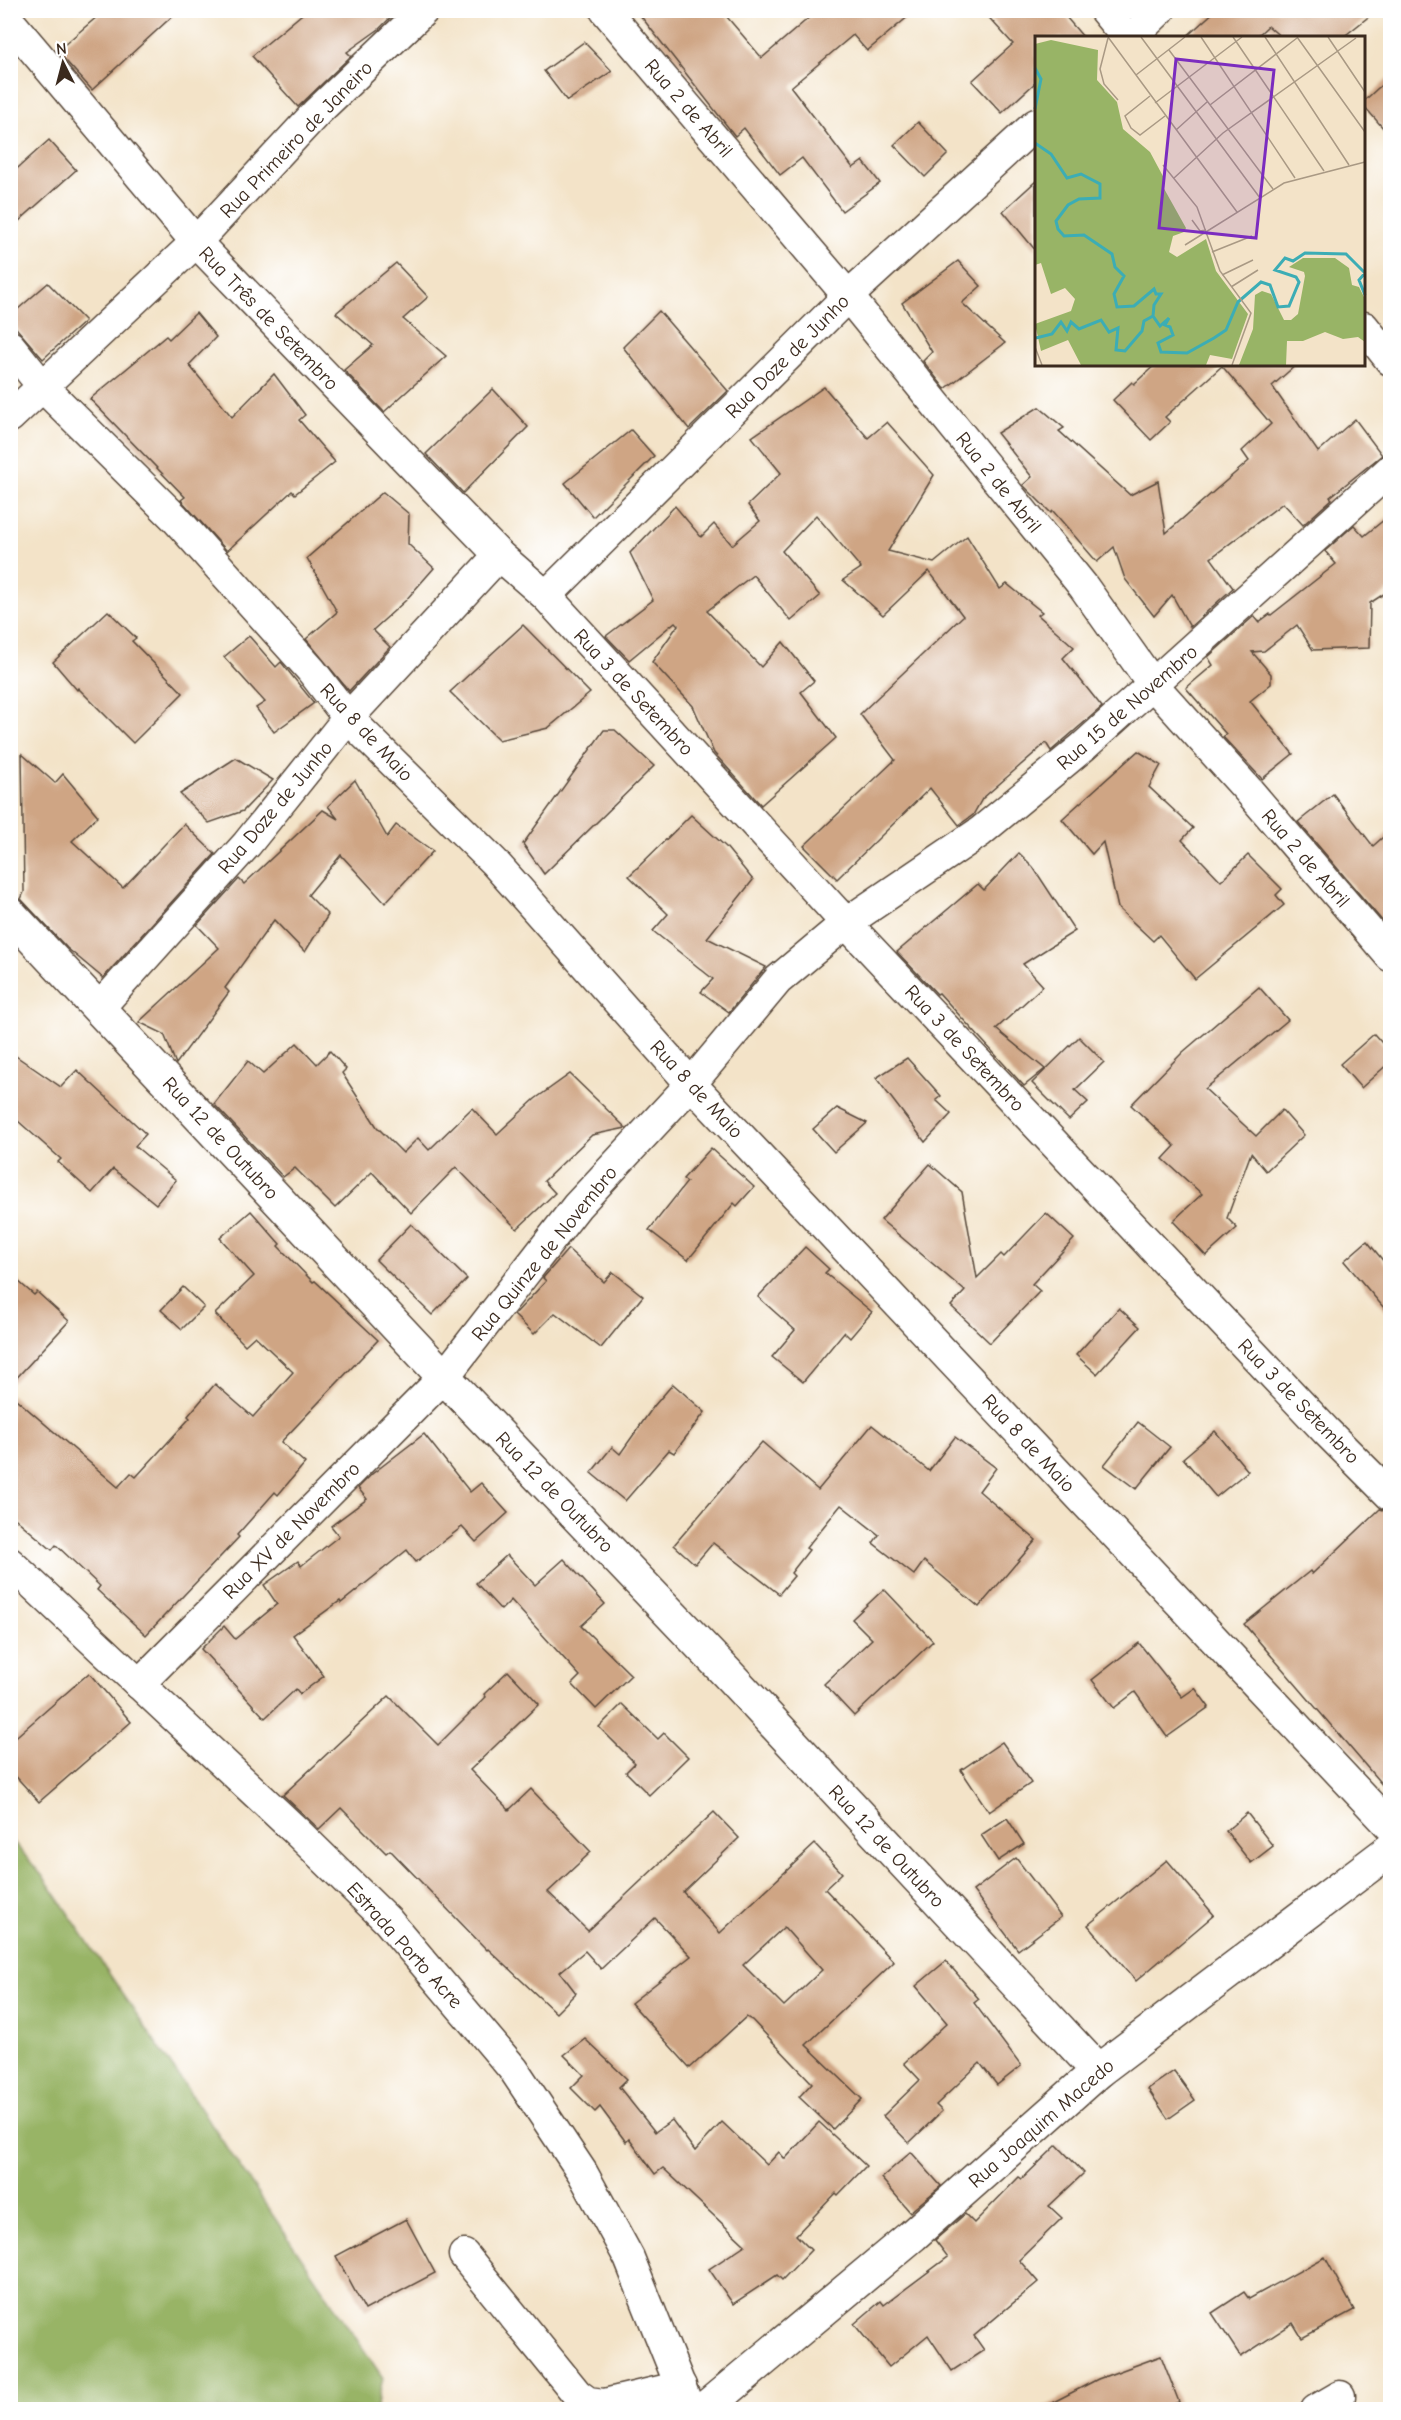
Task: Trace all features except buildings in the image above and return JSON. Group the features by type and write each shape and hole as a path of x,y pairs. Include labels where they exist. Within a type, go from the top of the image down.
{"street":[{"name":"Rua Primeiro de Janeiro","path":"10,417 196,242 317,112 424,10"},
{"name":"Rua 2 de Abril","path":"605,10 848,296 1083,586 1154,686 1248,790 1390,956"},
{"path":"1104,10 1127,36"},
{"path":"1131,36 1160,10"},
{"name":"Rua Três de Setembro","path":"10,22 196,242 499,555 546,596"},
{"name":"Rua Doze de Junho","path":"546,596 848,296 1035,125"},
{"path":"1365,328 1390,360"},
{"name":"Rua 8 de Maio","path":"10,346 43,387 175,518 311,670 348,718 494,862 691,1084 1390,1827"},
{"name":"Rua 15 de Novembro","path":"846,923 980,832 1154,686 1390,470"},
{"name":"Rua Doze de Junho","path":"100,1007 247,844 348,718 499,555"},
{"name":"Rua 3 de Setembro","path":"546,596 846,923 1326,1431 1390,1494"},
{"name":"Rua 12 de Outubro","path":"10,914 100,1007 444,1377 726,1672 1098,2071"},
{"name":"Rua Quinze de Novembro","path":"444,1377 577,1206 691,1084 778,980 846,923"},
{"name":"Rua XV de Novembro","path":"139,1683 444,1377"},
{"name":"Estrada Porto Acre","path":"10,1563 295,1830 388,1921 514,2070 582,2172 629,2258 691,2402"},
{"name":"Rua Joaquim Macedo","path":"691,2402 913,2235 1098,2071 1390,1850"},
{"path":"464,2254 577,2394 588,2402 604,2404 691,2402"}],"green space":[{"path":"11,1839 45,1879 383,2378 376,2409 11,2409"}]}
